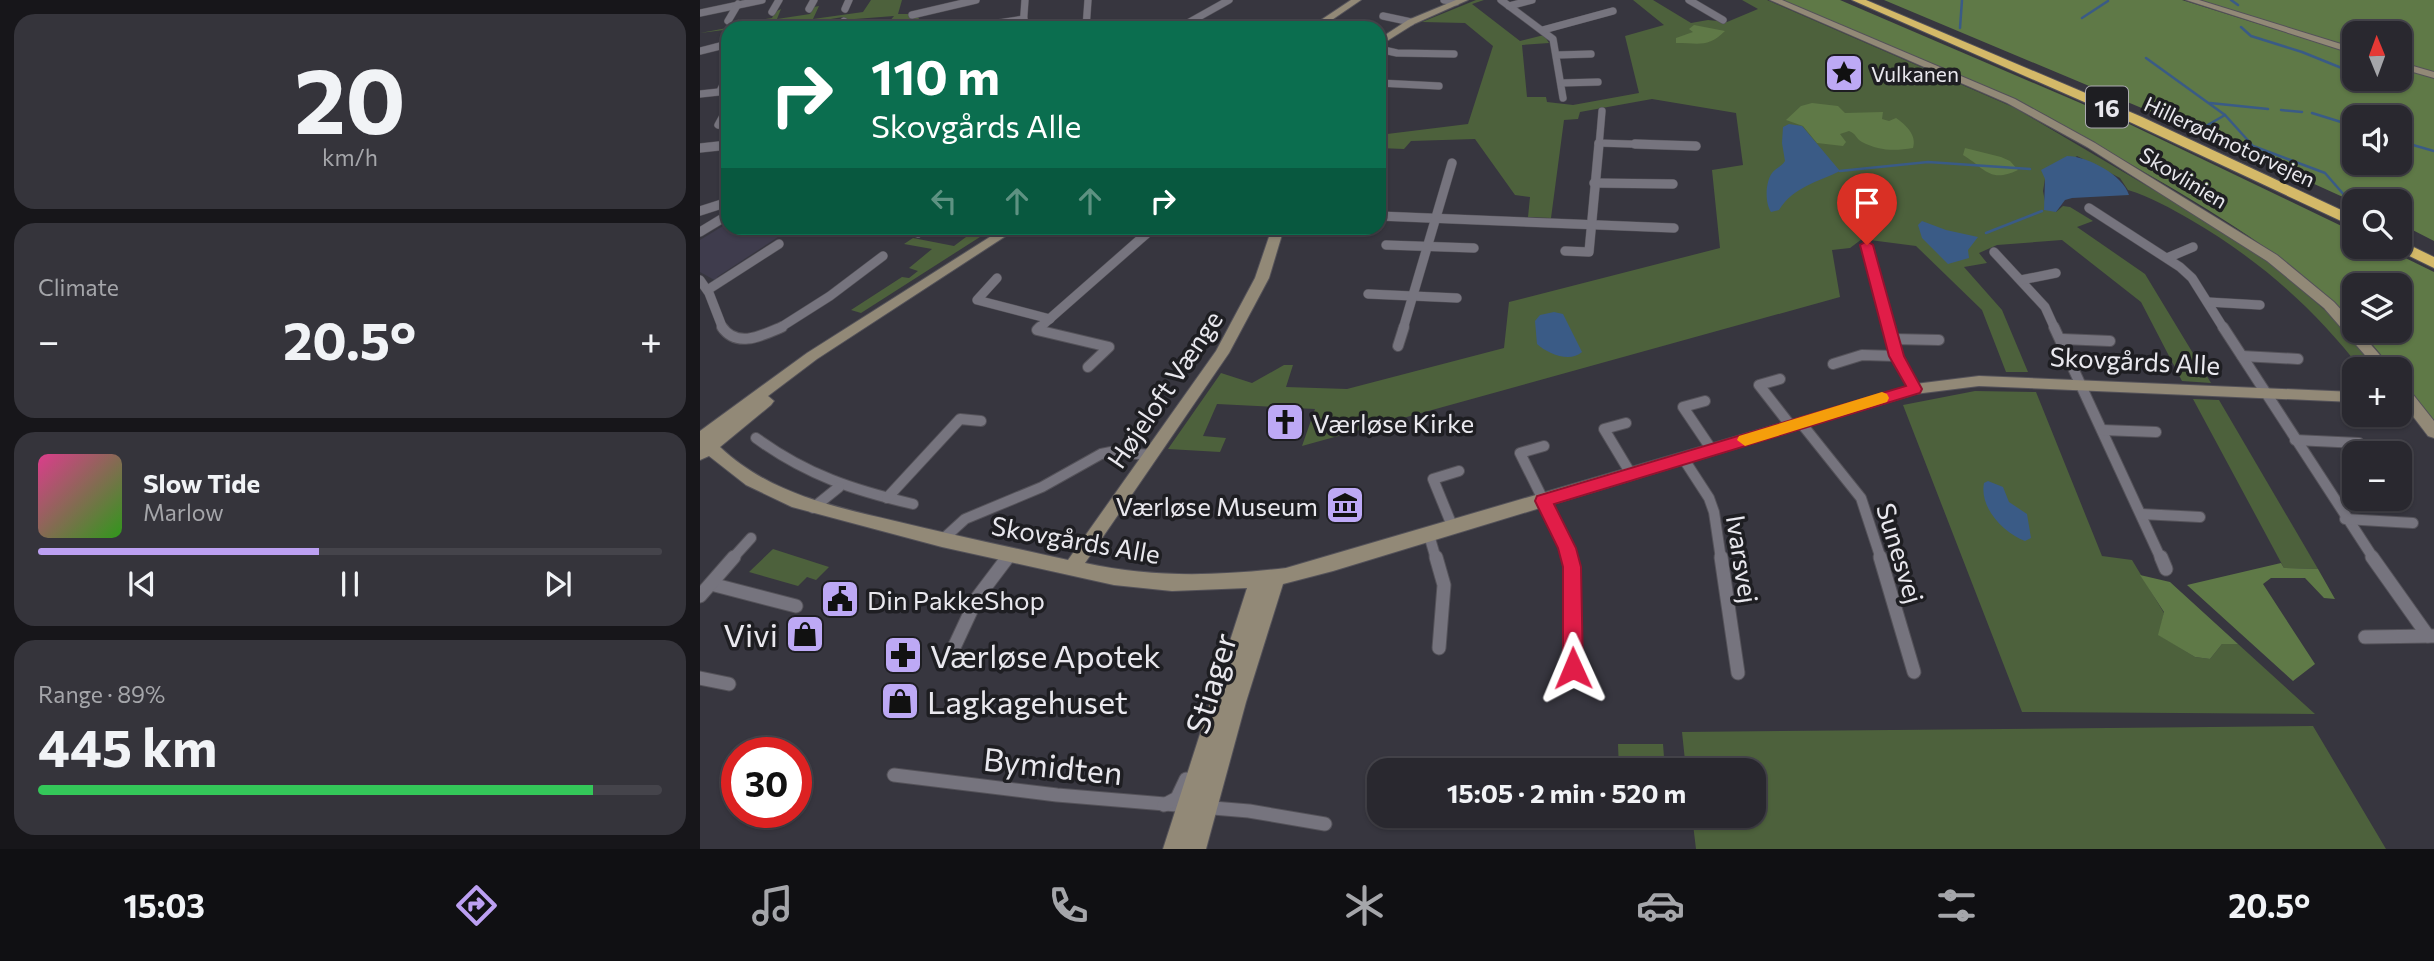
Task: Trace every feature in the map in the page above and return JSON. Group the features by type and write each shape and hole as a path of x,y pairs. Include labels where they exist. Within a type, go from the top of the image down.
{"highway":[{"name":"Hillerødmotorvejen","path":"1857,0 2148,125 2342,216"},
{"name":"Hillerødmotorvejen","path":"1873,0 2157,121 2342,206"},
{"path":"2412,241 2434,252"},
{"path":"2412,252 2434,263"}],"street":[{"path":"722,7 726,0"},
{"path":"700,13 762,0"},
{"path":"772,12 779,0"},
{"path":"809,9 814,0"},
{"path":"845,9 849,0"},
{"path":"912,15 976,0"},
{"path":"1011,21 1024,19 1025,0"},
{"path":"1086,21 1088,0"},
{"path":"1192,21 1229,0"},
{"path":"1325,21 1357,0"},
{"path":"1444,0 1460,1"},
{"path":"1501,0 1553,39 1563,98"},
{"path":"1509,6 1532,0"},
{"path":"1689,0 1723,20"},
{"name":"Skovlinien","path":"1774,0 2011,102 2101,151 2273,258 2329,305 2374,357"},
{"path":"2190,0 2342,47"},
{"path":"1386,41 1411,22 1460,1"},
{"path":"1206,2 1217,7"},
{"path":"728,21 738,4"},
{"path":"1543,30 1613,11"},
{"path":"1383,16 1411,22"},
{"path":"718,46 721,41"},
{"path":"700,51 721,45"},
{"path":"1386,49 1396,53 1454,54"},
{"path":"1557,55 1591,54"},
{"path":"2412,69 2434,75"},
{"path":"1562,83 1598,82"},
{"path":"1386,83 1439,86"},
{"path":"700,94 721,91"},
{"path":"1565,251 1589,251 1602,111"},
{"path":"718,125 721,120"},
{"path":"1598,143 1696,146"},
{"path":"700,148 721,146"},
{"path":"1398,346 1452,163"},
{"path":"1594,183 1674,184"},
{"path":"700,211 721,204"},
{"path":"2089,208 2192,278 2345,519 2431,636"},
{"path":"1386,216 1674,228"},
{"path":"700,232 721,219"},
{"path":"702,442 853,332 1001,235"},
{"path":"1088,367 1109,347 1037,330 1145,235"},
{"name":"Højeloft Vænge","path":"1072,568 1233,334 1262,278 1276,235"},
{"path":"709,289 779,244"},
{"path":"1386,245 1474,248"},
{"path":"1867,245 1896,356 1915,389"},
{"path":"2166,258 2193,247"},
{"path":"1994,253 2045,307 2166,569"},
{"path":"700,280 709,289 726,333 734,338 757,338 791,324 883,256"},
{"path":"2021,280 2056,273"},
{"path":"997,278 977,300 1050,318"},
{"path":"1368,294 1457,298"},
{"path":"2208,302 2260,305"},
{"path":"1892,339 1938,340"},
{"path":"2062,339 2109,341"},
{"path":"1833,363 1862,355 1896,356"},
{"path":"2242,356 2298,359"},
{"path":"1780,379 1759,385 1796,425"},
{"name":"Skovgårds Alle","path":"702,442 753,481 785,498 813,508 942,540 1114,577 1172,583 1268,578 1333,564 1915,389 1979,381 2342,396"},
{"path":"1705,401 1683,407 1712,450"},
{"path":"2412,407 2434,432"},
{"path":"887,498 960,419 981,421"},
{"path":"1626,422 1604,429 1631,474"},
{"name":"Sunesvej","path":"1796,425 1861,498 1914,672"},
{"path":"2102,430 2156,432"},
{"path":"756,438 780,457 839,487 913,504"},
{"path":"2295,440 2342,442"},
{"path":"1544,446 1520,453 1567,548 1572,567 1573,668"},
{"path":"942,540 965,519 1042,487 1101,454 1111,452 1151,455"},
{"name":"Ivarsvej","path":"1683,458 1709,498 1714,512 1738,673"},
{"path":"1452,528 1433,479 1459,471"},
{"path":"813,508 839,487"},
{"path":"2141,514 2200,517"},
{"path":"2345,519 2413,523"},
{"path":"1429,535 1444,586 1439,648"},
{"path":"700,596 751,538"},
{"path":"950,656 977,598 1010,555"},
{"name":"Stiager","path":"1174,849 1207,809 1211,726 1268,578"},
{"name":"Stiager","path":"1195,849 1268,578"},
{"path":"711,584 796,606"},
{"path":"2365,637 2431,636"},
{"path":"700,678 729,684"},
{"name":"Stiager","path":"1162,806 1177,799 1183,789 1200,736 1211,726"},
{"name":"Bymidten","path":"894,775 1207,809"},
{"path":"1207,809 1249,811 1325,824"},
{"name":"Stiager","path":"1202,849 1216,816 1207,809"}],"shaded area":[{"path":"721,227 721,235 778,237 717,277 721,280 718,282 700,272 700,240"}],"green space":[{"path":"871,0 902,0 898,14 919,18 918,21 890,21 894,16 842,20 843,17 818,21 751,21 772,18 775,12 781,9 777,19 810,14 814,7 819,6 813,19 863,12"},
{"path":"1476,0 1484,0 1472,4 1520,41 1544,35 1549,43 1522,45 1527,97 1546,97 1547,102 1573,105 1639,93 1625,36 1664,25 1633,0 1653,0 1691,23 1708,20 1727,22 1758,9 1742,0 1767,0 2015,108 2230,235 2274,266 2334,318 2342,328 2342,343 2355,343 2366,357 2351,357 2324,325 2284,286 2216,235 2153,199 2128,190 2120,178 2077,156 2045,179 2043,191 2046,207 2056,212 2063,206 2070,207 2093,221 2077,227 2145,274 2211,383 2182,381 2141,302 2062,240 1997,245 1979,253 1987,263 1964,267 2002,310 2028,372 2006,372 1982,310 1916,246 1862,239 1850,248 1832,250 1840,297 1302,446 1315,409 1217,404 1203,436 1226,438 1220,452 1168,449 1221,373 1252,383 1284,365 1293,365 1286,387 1347,389 1504,348 1509,302 1720,248 1712,170 1743,165 1736,113 1652,99 1580,112 1578,119 1564,120 1551,218 1528,217 1530,197 1515,195 1475,139 1411,141 1404,149 1386,148 1386,134 1468,124 1493,46 1465,23 1422,22"},
{"path":"1781,0 1840,0 2127,123 2342,226 2342,259 2407,259 2434,272 2434,420 2412,393 2412,357 2383,357 2371,343 2412,343 2412,273 2342,273 2342,311 2287,264 2210,211 2014,98"},
{"path":"1884,0 2182,0 2342,50 2342,91 2412,91 2412,72 2434,78 2434,241 2412,230 2412,189 2342,189 2342,197 2206,135"},
{"path":"2200,0 2434,0 2434,72 2412,66 2412,21 2342,21 2342,44"},
{"path":"1694,25 1725,31 1708,42 1676,43 1676,38 1693,32 1689,29"},
{"path":"1812,103 1838,106 1845,113 1883,112 1882,119 1889,121 1896,118 1907,127 1912,135 1913,148 1881,149 1862,142 1849,131 1840,134 1846,142 1843,146 1817,143 1803,126 1786,120 1801,106"},
{"path":"1965,148 2001,157 2010,161 2018,170 1993,175 1963,155"},
{"path":"969,235 983,235 861,313 851,310 902,277 909,278 918,271 909,268 932,249 904,244 913,238 954,246"},
{"path":"1975,391 2036,392 2102,556 2132,560 2164,613 2159,635 2195,657 2210,659 2222,644 2238,644 2315,714 2022,712 1903,405"},
{"path":"2193,399 2219,400 2318,569 2284,568"},
{"path":"773,549 829,567 816,580 807,577 798,586 749,572"},
{"path":"2281,563 2284,568 2318,569 2335,599 2324,598 2305,578 2271,578 2263,584 2315,664 2293,681 2187,585"},
{"path":"2140,575 2170,582 2238,644 2222,644 2210,659 2195,657 2158,635 2164,612"},
{"path":"2313,726 2386,849 1696,849 1693,828 1766,828 1766,758 1685,758 1682,732"},
{"path":"1618,744 1663,744 1664,758 1619,758"}],"water":[{"path":"1789,124 1802,126 1840,171 1799,190 1779,210 1771,212 1767,198 1768,182 1772,173 1785,161 1783,127"},
{"path":"2067,156 2084,159 2103,168 2120,180 2129,195 2072,198 2065,200 2056,212 2044,210 2045,179 2041,170"},
{"path":"1922,221 1978,237 1968,250 1969,258 1948,264 1922,238 1918,225"},
{"path":"1554,312 1563,314 1582,352 1571,357 1559,356 1537,344 1535,321 1540,315"},
{"path":"1988,481 2003,487 2009,502 2027,514 2031,538 2025,541 2001,526 1985,501 1984,483"}],"waterway":[{"path":"1960,28 1962,0"},
{"path":"2231,0 2238,5"},
{"path":"2082,18 2108,1"},
{"path":"2241,27 2251,36 2342,68"},
{"path":"2146,58 2225,115"},
{"path":"2210,103 2268,109"},
{"path":"2281,110 2302,112"},
{"path":"2312,113 2342,122"},
{"path":"2199,130 2225,115"},
{"path":"2225,115 2253,146 2325,173 2342,193"},
{"path":"2412,145 2434,151"},
{"path":"1840,171 1928,162 2030,169"},
{"path":"1986,233 2042,211"}],"slow traffic":[{"path":"1745,440 1882,398"}],"place":[{"name":"Vulkanen","path":"1844,73"},
{"name":"Værløse Kirke","path":"1285,422"},
{"name":"Værløse Museum","path":"1345,505"},
{"name":"Din PakkeShop","path":"840,599"},
{"name":"Vivi","path":"805,634"},
{"name":"Værløse Apotek","path":"903,655"},
{"name":"Lagkagehuset","path":"900,701"}],"route":[{"path":"1573,668 1572,567 1567,548 1544,501 1915,389 1896,356 1867,245"}]}
